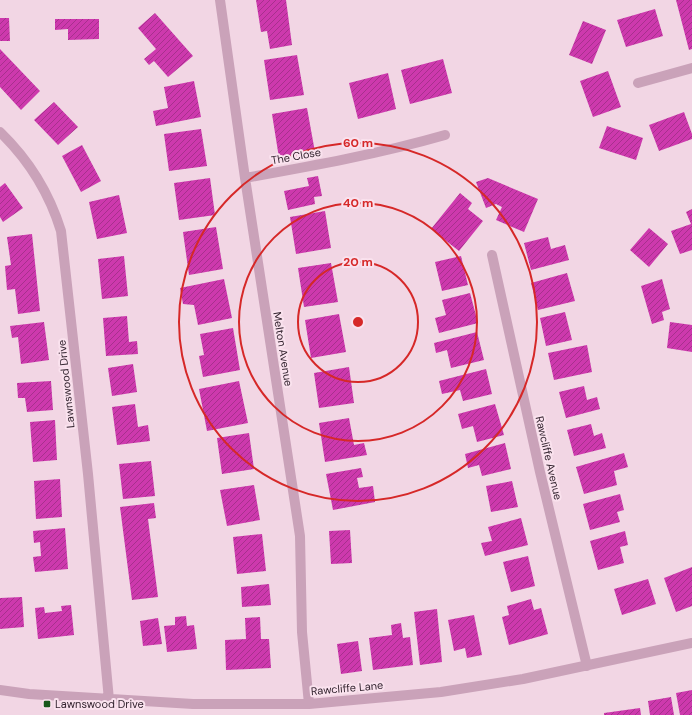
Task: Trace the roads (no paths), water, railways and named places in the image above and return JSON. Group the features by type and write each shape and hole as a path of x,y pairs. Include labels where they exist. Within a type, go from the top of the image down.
{"street":[{"name":"Melton Avenue","path":"220,0 245,178 300,536 302,632 308,704"},
{"path":"638,83 692,68"},
{"name":"Lawnswood Drive","path":"0,132 15,147 40,181 50,200 62,231 88,474 109,700"},
{"name":"The Close","path":"245,178 345,160 411,145 445,135"},
{"name":"Rawcliffe Avenue","path":"492,255 540,472 586,666"},
{"name":"Rawcliffe Lane","path":"0,690 28,694 109,700 193,704 308,704 440,692 522,679 692,643"}],"place":[{"name":"Lawnswood Drive","path":"47,704"}]}
